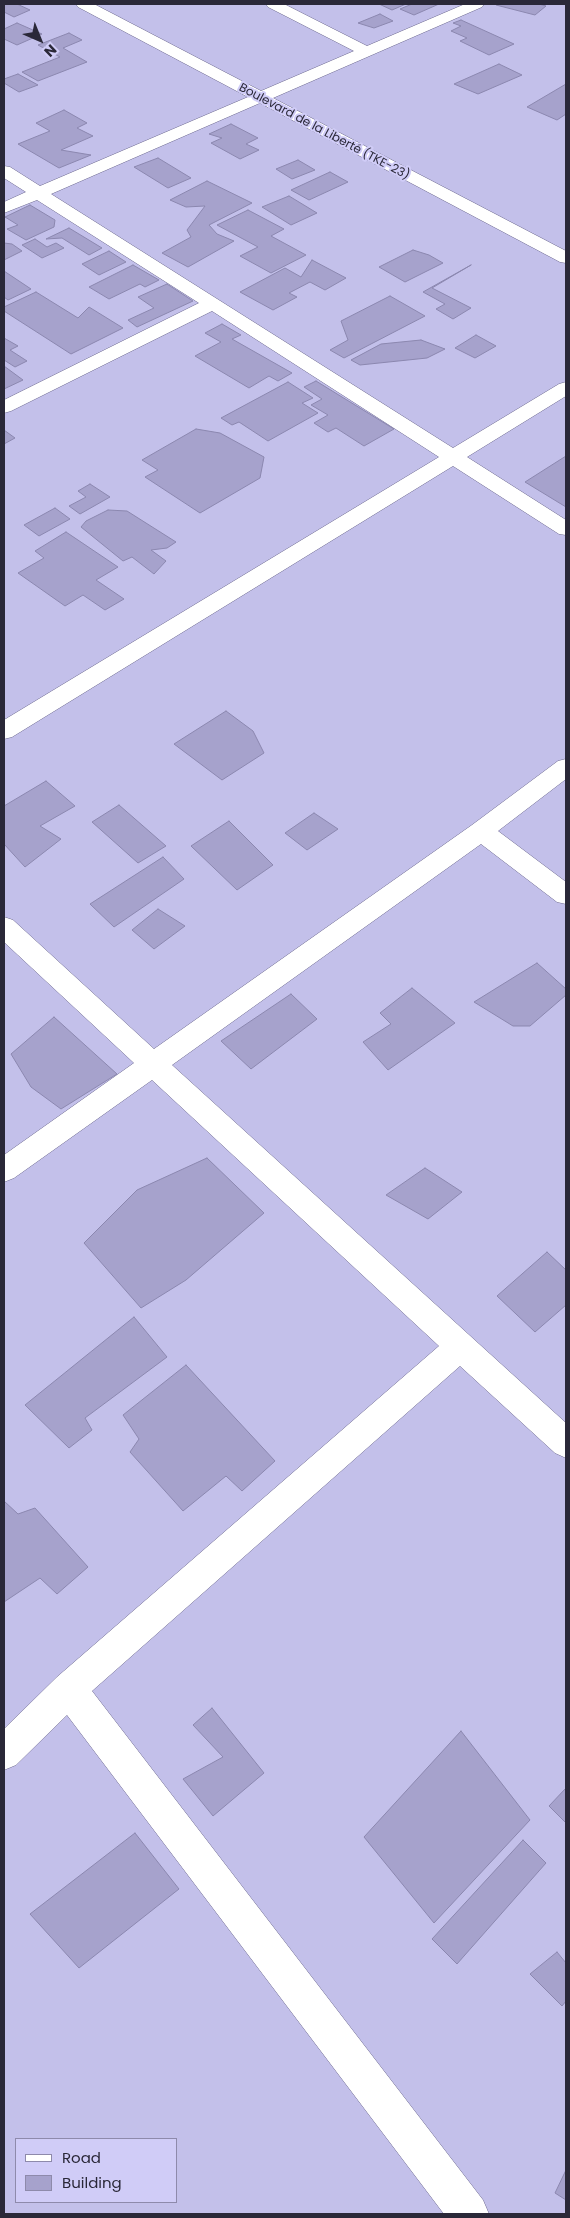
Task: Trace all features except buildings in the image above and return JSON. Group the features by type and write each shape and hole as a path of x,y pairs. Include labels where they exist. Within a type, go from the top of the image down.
{"street":[{"name":"Boulevard de la Liberté (TKE-23)","path":"83,4 566,258"},
{"path":"273,4 367,52"},
{"path":"4,208 477,4"},
{"path":"4,171 566,529"},
{"path":"4,407 212,304"},
{"path":"4,731 566,388"},
{"path":"4,1170 481,831 566,767"},
{"path":"481,831 566,895"},
{"path":"4,926 566,1443"},
{"path":"4,1753 68,1689 461,1346"},
{"path":"68,1689 469,2214"}]}
